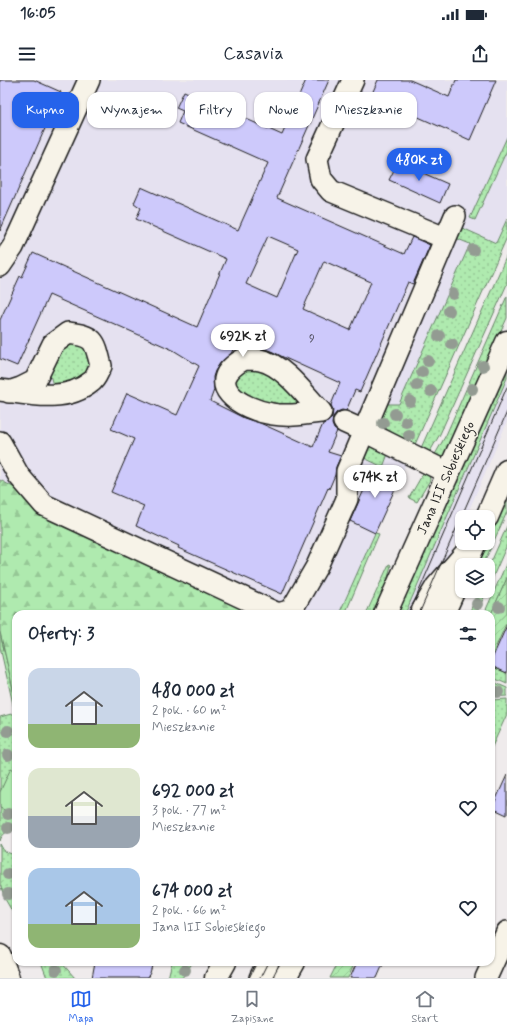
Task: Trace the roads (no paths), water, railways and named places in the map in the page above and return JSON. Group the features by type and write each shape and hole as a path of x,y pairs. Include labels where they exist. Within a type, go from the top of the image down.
{"main road":[{"name":"Jana III Sobieskiego","path":"387,610 507,342"},
{"path":"489,510 507,471"},
{"path":"445,610 455,587"},
{"path":"0,956 8,978"},
{"path":"216,978 223,966"},
{"path":"285,978 292,966"}],"lane":[{"path":"0,266 14,247 89,80"},
{"path":"353,80 317,159 321,179 331,191 445,238"},
{"path":"0,247 15,214"},
{"path":"290,610 295,604 317,566 348,499 347,472 455,216"},
{"path":"344,422 448,473"},
{"path":"0,442 19,476 44,505 269,610"},
{"path":"422,610 436,587 469,550"},
{"path":"495,958 507,932"},
{"path":"260,978 266,966"},
{"path":"486,978 491,966"}],"tram line":[{"path":"411,610 507,387"},
{"path":"421,610 507,412"},
{"path":"249,978 255,966"},
{"path":"260,978 266,966"}]}
